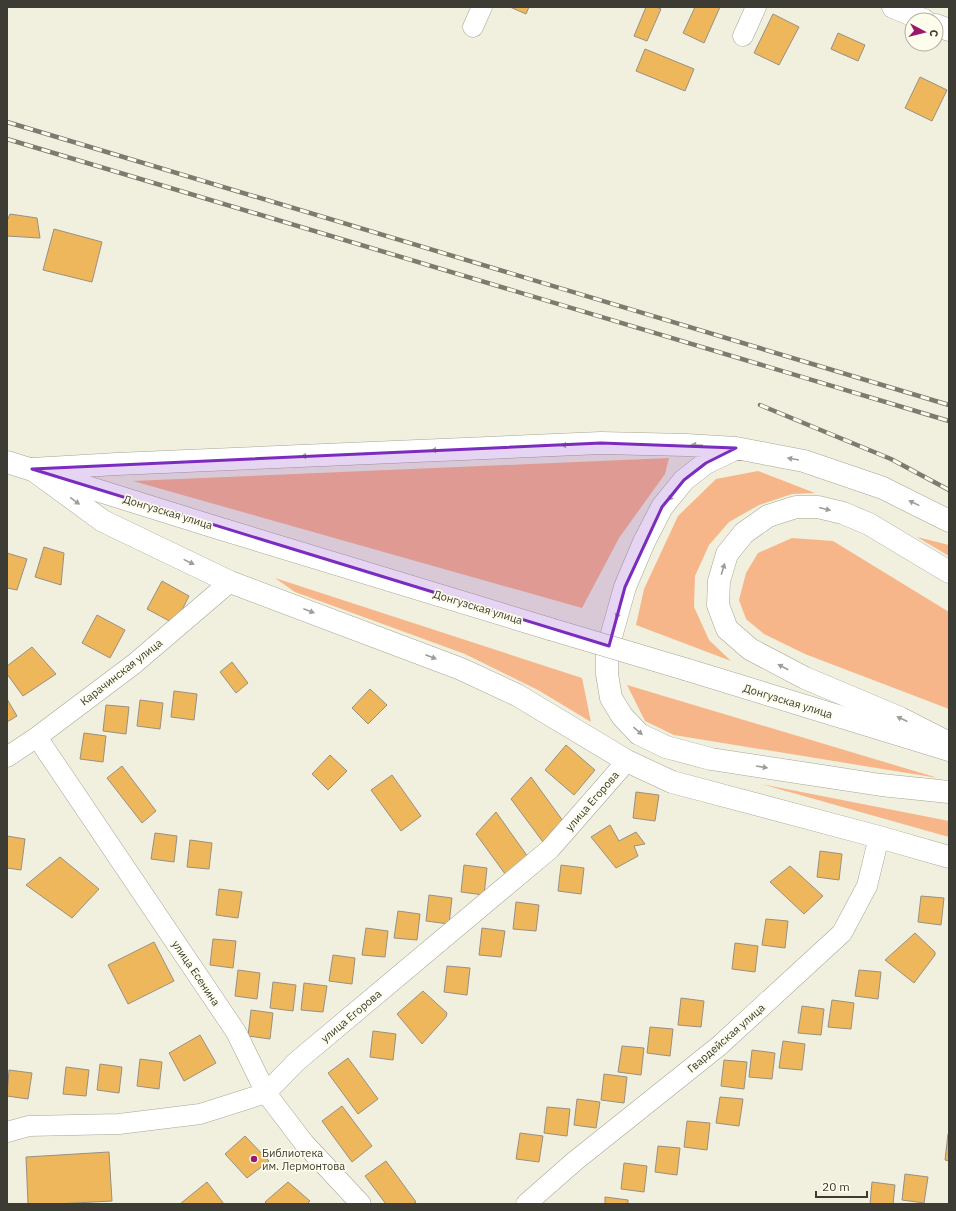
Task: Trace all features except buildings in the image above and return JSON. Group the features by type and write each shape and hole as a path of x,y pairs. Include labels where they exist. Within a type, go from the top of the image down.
{"main road":[{"path":"893,7 905,12"},
{"path":"32,469 601,443 686,444 736,448 804,461 883,488 949,521"},
{"path":"736,448 706,463 684,480 662,507 644,542 625,587 608,652 607,674 611,698 622,716 640,734 666,747 711,759 881,785 949,792"},
{"name":"Донгузская улица","path":"7,462 218,528 949,750"},
{"path":"32,469 102,521 230,582 461,669 517,695 627,761 672,782 949,857"},
{"path":"949,572 869,524 843,513 818,507 796,507 768,516 744,533 727,554 719,581 718,605 727,629 750,649 805,678 900,718 949,743"}],"street":[{"path":"473,27 482,7"},
{"path":"743,36 756,7"},
{"name":"Карачинская улица","path":"7,757 134,664 230,582"},
{"name":"улица Есенина","path":"37,736 236,1032 266,1093 304,1143 361,1204"},
{"name":"улица Егорова","path":"7,1132 29,1126 119,1124 200,1114 266,1093 296,1062 550,849 627,761"},
{"name":"Гвардейская улица","path":"526,1204 575,1161 719,1046 842,933 867,886 879,837"}],"highlighted area":[{"path":"601,443 736,448 706,463 684,480 662,507 625,587 609,646 32,469"}],"shaded area":[{"path":"669,458 665,474 619,538 582,608 133,481"},
{"path":"758,471 815,493 792,494 759,505 729,522 709,545 695,576 694,607 709,640 731,661 636,625 644,589 678,516 716,479"},
{"path":"917,537 949,545 949,556"},
{"path":"792,538 833,541 949,612 949,709 805,654 764,634 746,619 739,600 746,573 758,553"},
{"path":"275,578 582,678 591,722 538,690 465,654 295,592"},
{"path":"627,685 938,778 674,735 645,721"},
{"path":"761,784 949,821 949,837"}],"railway":[{"path":"7,122 949,405"},
{"path":"7,139 949,421"},
{"path":"760,405 891,459 949,490"}],"place":[{"name":"Библиотека им. Лермонтова","path":"254,1159"}]}
